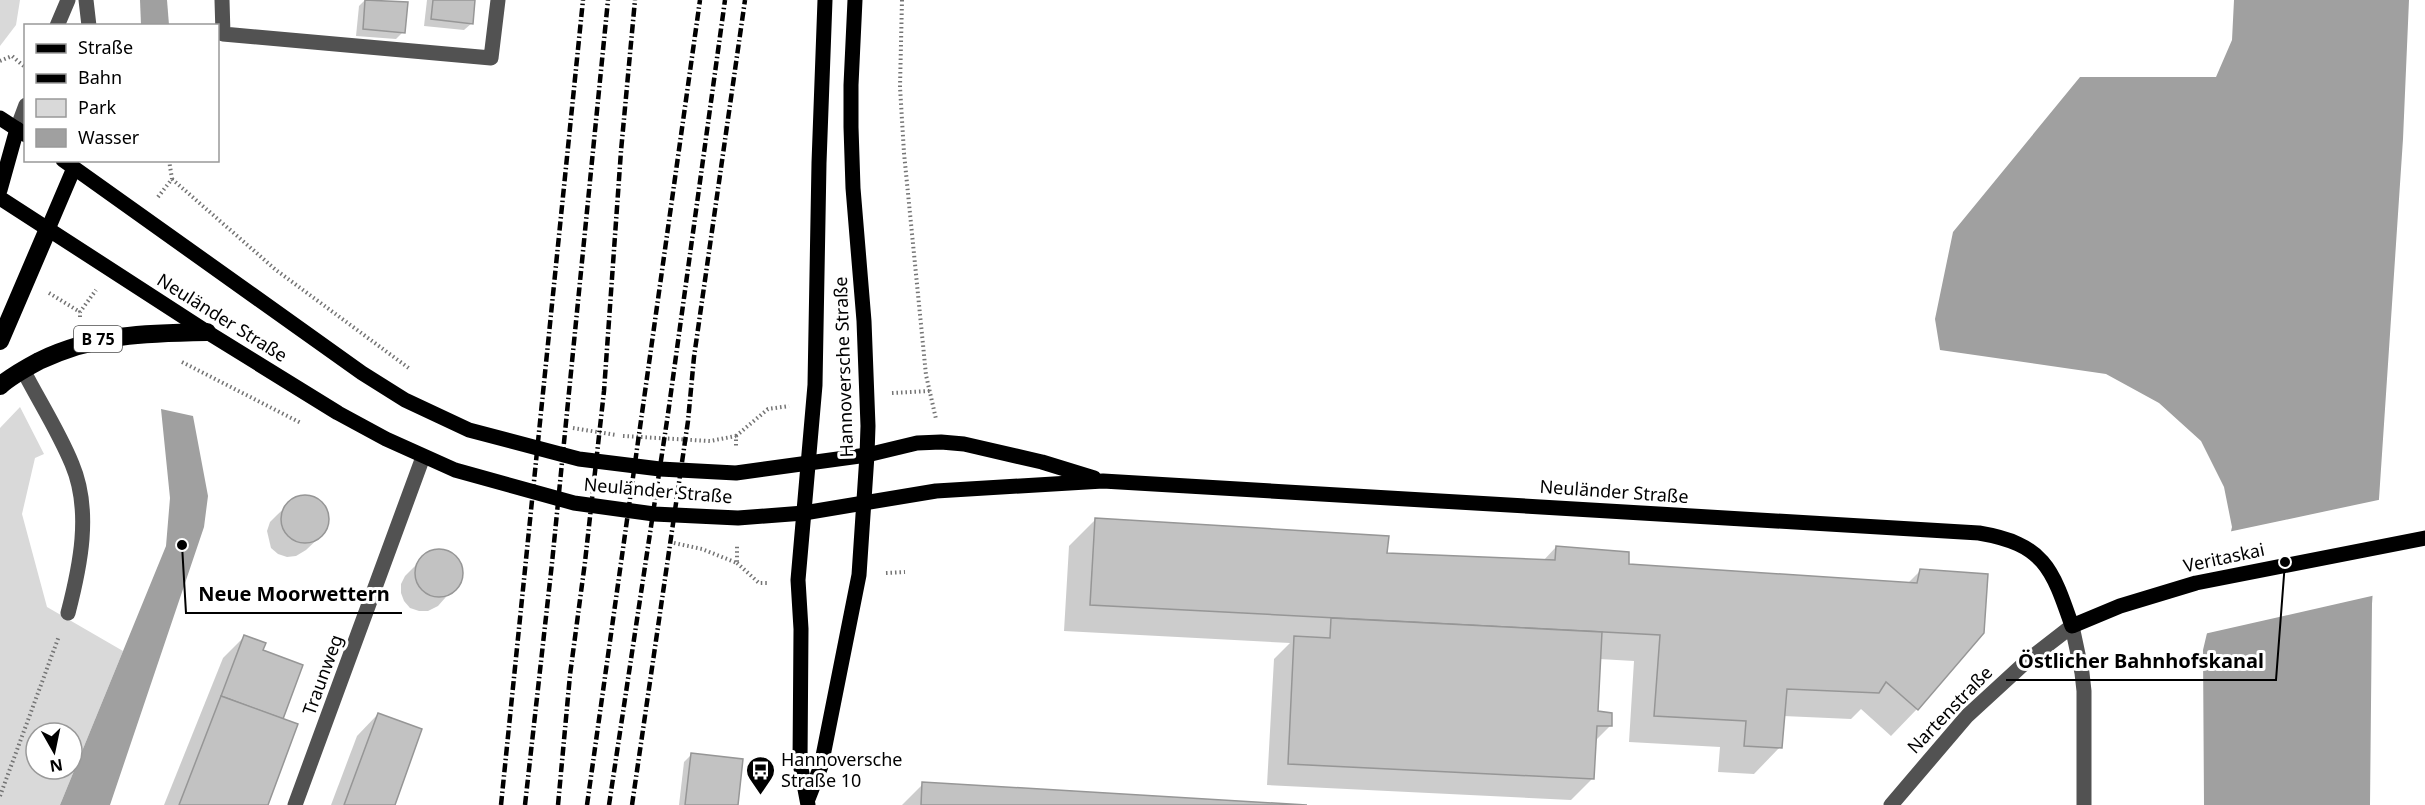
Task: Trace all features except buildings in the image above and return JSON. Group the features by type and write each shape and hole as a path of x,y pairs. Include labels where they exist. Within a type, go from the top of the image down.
{"highway":[{"path":"0,340 48,229"},
{"name":"B 75","path":"0,386 23,370 79,344 145,333 207,332"}],"main road":[{"name":"Hannoversche Straße","path":"808,802 800,763 801,629 798,580 815,385 825,0"},
{"name":"Hannoversche Straße","path":"808,802 821,766 859,575 867,455 864,321 851,127 855,0"},
{"path":"0,117 21,132 0,190"},
{"name":"Neuländer Straße","path":"71,163 362,373 405,400 469,430 579,459 660,470 736,473 867,455 917,443 940,442 964,444 1042,462 1103,481"},
{"path":"48,229 71,163"},
{"name":"Neuländer Straße","path":"0,198 207,332 338,413 423,457 489,481 574,503 681,516 738,518 804,513 936,490 1103,481 1979,533 2001,537 2027,547 2044,563 2057,582 2072,626"},
{"name":"Veritaskai","path":"2072,626 2120,606 2196,583 2425,538"}],"street":[{"path":"58,24 68,0"},
{"path":"86,0 89,24"},
{"path":"222,0 223,34 491,58 498,0"},
{"path":"21,132 24,116"},
{"path":"23,370 72,465 80,490 82,528 80,570 68,613"},
{"name":"Traunweg","path":"295,805 423,457"},
{"path":"2072,626 2084,691 2084,805"},
{"name":"Nartenstraße","path":"1892,805 1968,716 2028,660 2072,626"}],"path":[{"path":"902,0 900,87 904,153 926,375 940,442"},
{"path":"0,61 12,56 24,66"},
{"path":"736,436 768,409"},
{"path":"737,563 759,583 767,583"},
{"path":"886,573 905,572"},
{"path":"0,796 68,613"}],"green space":[{"path":"0,0 20,0 16,25 0,46"},
{"path":"20,407 44,454 35,458 22,514 47,607 123,651 84,746 84,721 24,721 24,781 70,781 60,805 0,805 0,428"}],"water":[{"path":"140,0 167,0 169,24 141,24"},
{"path":"2234,0 2409,0 2403,139 2372,604 2370,805 2204,805 2203,650 2232,527 2224,487 2201,441 2159,403 2106,374 1940,350 1935,319 1953,232 2080,77 2216,77 2232,40"},
{"path":"161,409 193,416 208,496 204,527 110,805 60,805 70,781 84,781 84,746 166,546 170,498"}],"pier":[{"path":"2383,499 2376,595 2204,634 2228,532"}],"railway":[{"path":"501,805 583,0"},
{"path":"525,805 552,563 608,0"},
{"path":"558,805 570,675 604,391 621,151 635,0"},
{"path":"587,805 700,0"},
{"path":"609,805 668,414 725,0"},
{"path":"632,805 688,421 694,357 745,0"}],"place":[{"name":"Neue Moorwettern","path":"182,545"},
{"name":"Östlicher Bahnhofskanal","path":"2285,562"},
{"name":"Hannoversche Straße 10","path":"760,796"}]}
